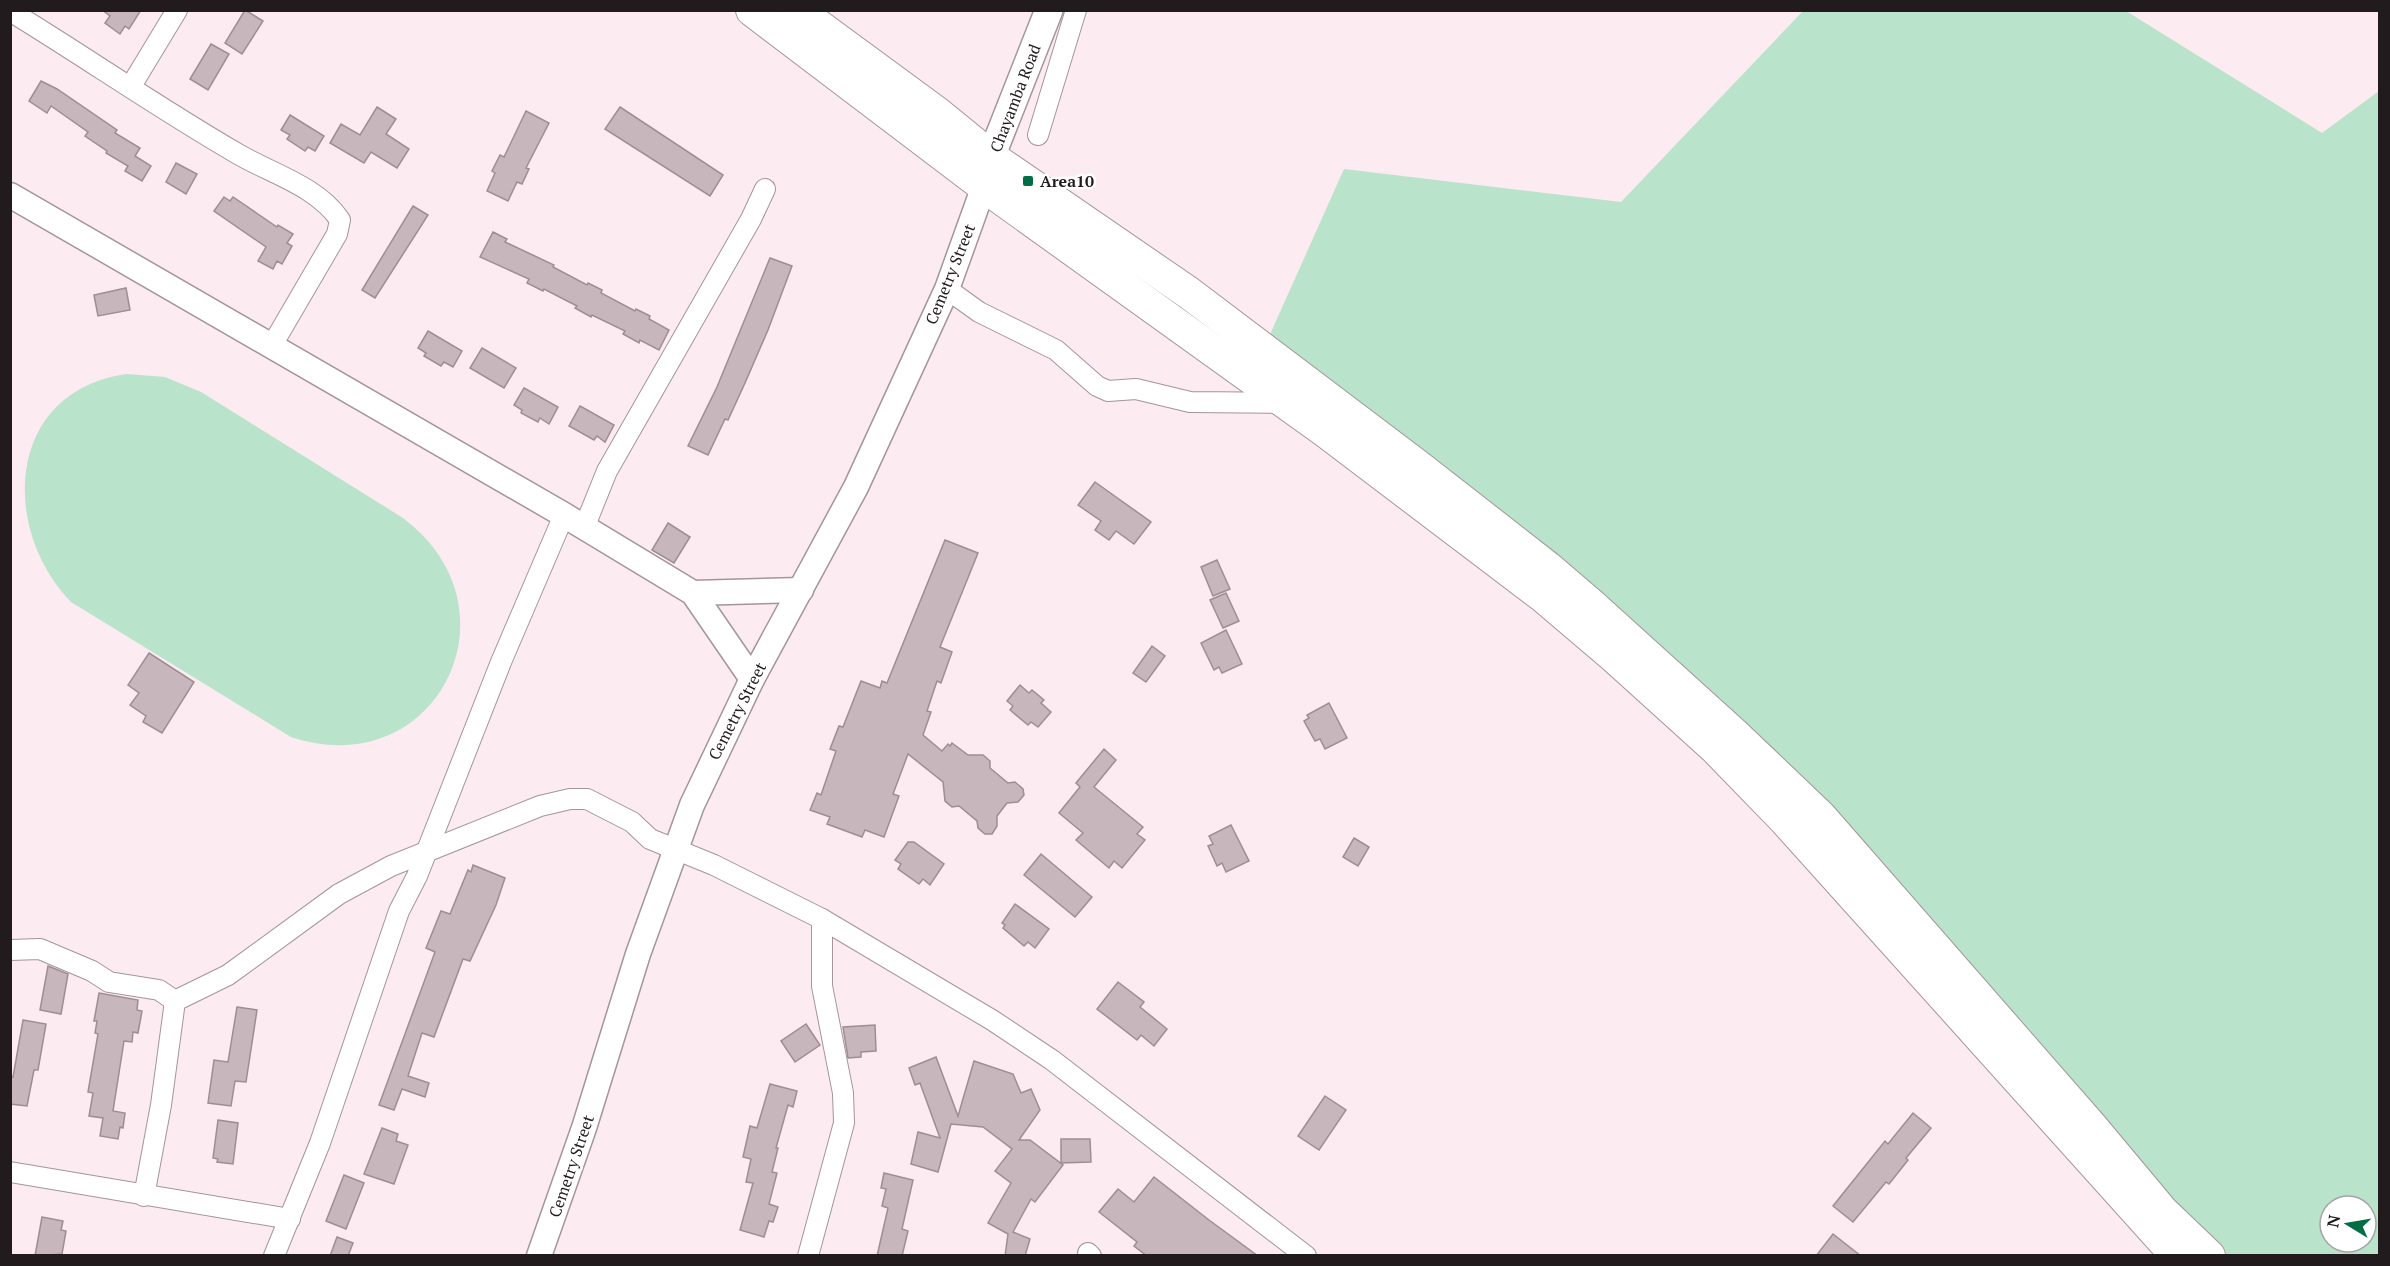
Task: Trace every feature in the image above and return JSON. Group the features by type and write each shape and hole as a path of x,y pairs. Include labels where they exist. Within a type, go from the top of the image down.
{"highway":[{"path":"752,10 988,171 1189,293 1419,467 1546,567 1733,733 1820,816 2162,1210 2210,1256"},
{"path":"796,10 937,112 988,171 1286,403 1544,597 1611,654 1716,749 1784,819 2177,1256"}],"main road":[{"name":"Chayamba Road","path":"988,171 1049,10"}],"street":[{"path":"131,86 177,10"},
{"path":"1038,135 1076,10"},
{"path":"10,11 238,154 320,198 340,220 337,234 271,346"},
{"name":"Cemetry Street","path":"539,1256 584,1128 634,964 674,850 712,759 856,487 947,289 988,171"},
{"path":"584,528 608,471 751,219 765,189"},
{"path":"10,195 564,515 693,593 753,679"},
{"path":"947,289 979,312 1056,350 1097,386 1108,391 1136,389 1190,402 1286,403"},
{"path":"274,1256 320,1143 386,944 399,911 413,885 505,653 564,515"},
{"path":"693,593 801,590"},
{"path":"175,1001 228,975 339,894 392,866 547,804 570,799 587,799 632,822 650,839 714,865 822,920 954,996 1052,1060 1306,1256"},
{"path":"808,1256 844,1123 843,1093 822,986 822,920"},
{"path":"10,950 40,949 92,971 110,982 159,990 175,1001"},
{"path":"144,1196 161,1105 175,1001"},
{"path":"10,1172 290,1219"}],"green space":[{"path":"1803,11 2126,11 2322,133 2379,91 2379,1255 2217,1255 1814,798 1268,339 1344,169 1621,202"},
{"path":"127,374 165,377 201,392 403,518 439,556 457,598 459,640 447,680 422,713 386,736 342,745 291,737 71,602 48,572 33,538 25,502 27,467 37,434 57,407 87,386"}],"building":[{"path":"102,10 141,10 129,29 125,26 120,34 105,23 110,16"},
{"path":"245,10 263,21 242,54 225,43"},
{"path":"211,44 229,54 208,90 190,79"},
{"path":"41,81 57,89 117,130 115,133 140,148 135,156 151,166 142,181 125,171 128,166 106,153 107,151 85,136 88,132 51,106 47,113 29,101"},
{"path":"377,107 396,119 386,134 409,149 397,168 371,152 364,163 330,143 341,124 360,135"},
{"path":"620,107 723,175 710,196 605,129"},
{"path":"526,111 549,123 526,168 529,169 522,184 517,182 508,201 487,191 495,173 492,171 500,155 504,157"},
{"path":"290,115 324,136 315,151 308,147 305,151 287,139 290,135 281,130"},
{"path":"176,163 197,174 186,194 166,182"},
{"path":"224,197 230,201 233,197 277,227 278,225 293,234 287,243 292,246 282,264 277,261 273,269 258,261 266,247 214,211"},
{"path":"413,206 428,215 375,298 362,290"},
{"path":"493,232 507,239 505,242 554,265 553,267 587,285 588,283 602,290 601,293 635,311 636,309 650,316 649,319 669,330 659,350 640,340 639,343 623,334 625,331 592,315 591,317 575,308 577,306 527,283 529,279 480,257"},
{"path":"770,258 792,266 745,383 708,455 688,446 717,387"},
{"path":"126,288 130,310 98,316 94,295"},
{"path":"428,331 462,351 453,367 444,362 441,366 424,356 426,353 418,348"},
{"path":"482,348 516,368 504,388 470,368"},
{"path":"524,388 558,407 549,424 540,418 538,422 521,413 522,410 514,405"},
{"path":"580,406 614,425 605,442 597,436 594,440 569,426"},
{"path":"1095,482 1151,522 1134,544 1116,531 1109,540 1095,530 1101,521 1078,505"},
{"path":"668,523 690,537 674,563 652,550"},
{"path":"945,540 978,553 940,647 952,652 941,683 937,681 927,711 931,712 923,735 942,751 952,743 968,755 983,755 990,761 990,768 1008,783 1015,782 1023,789 1024,795 1018,802 1007,803 997,816 997,826 992,834 985,834 978,828 977,821 959,806 952,807 945,801 943,782 908,754 893,794 899,796 884,837 865,830 862,837 827,824 830,817 810,810 817,793 821,795 836,751 830,749 839,726 843,727 861,681 880,688 882,681 887,683"},
{"path":"1217,560 1230,589 1213,596 1201,567"},
{"path":"1226,593 1239,621 1223,628 1210,600"},
{"path":"1226,630 1242,664 1222,673 1219,667 1214,670 1201,643"},
{"path":"1152,646 1165,656 1146,682 1133,673"},
{"path":"149,653 194,682 162,733 143,722 146,716 130,705 139,693 128,685"},
{"path":"1020,685 1029,693 1032,690 1044,700 1041,703 1051,712 1038,727 1031,722 1028,725 1010,710 1013,706 1007,701"},
{"path":"1329,703 1347,738 1325,749 1320,739 1315,741 1304,721 1309,718 1307,715"},
{"path":"1104,749 1116,760 1094,787 1143,827 1137,834 1145,840 1122,868 1114,861 1109,868 1076,840 1083,833 1059,813 1080,787 1076,783"},
{"path":"1231,825 1249,861 1226,872 1222,863 1217,866 1208,846 1213,844 1209,836"},
{"path":"1354,838 1369,847 1358,866 1343,857"},
{"path":"908,842 914,842 944,864 930,885 923,879 919,884 898,869 901,864 895,860"},
{"path":"1041,854 1092,897 1075,917 1024,875"},
{"path":"473,865 505,878 496,905 470,961 463,959 434,1037 422,1033 408,1076 429,1083 425,1097 402,1089 394,1110 379,1105 435,952 426,948 441,911 450,914 468,870 471,872"},
{"path":"1015,904 1049,929 1035,948 1028,942 1024,946 1003,928 1005,925 1002,923"},
{"path":"48,966 68,974 61,1014 40,1010"},
{"path":"1118,982 1144,1002 1140,1007 1167,1029 1154,1046 1141,1035 1137,1040 1097,1009"},
{"path":"99,993 138,1000 137,1010 142,1011 138,1033 133,1032 132,1042 124,1041 113,1111 125,1113 123,1128 120,1127 118,1139 100,1136 103,1118 89,1116 93,1093 88,1092 98,1034 95,1033 97,1021 94,1021"},
{"path":"237,1007 257,1010 246,1082 235,1081 231,1106 208,1103 214,1060 228,1062"},
{"path":"23,1020 46,1024 38,1070 34,1070 27,1106 10,1104 10,1076 13,1077"},
{"path":"806,1024 820,1045 795,1062 781,1041"},
{"path":"875,1025 876,1051 861,1052 861,1057 848,1058 843,1027"},
{"path":"936,1057 958,1116 974,1061 1013,1074 1021,1093 1031,1089 1040,1110 1019,1140 1030,1140 1063,1165 1035,1202 1031,1199 1013,1232 1030,1239 1025,1256 1005,1256 1008,1234 988,1223 1011,1183 995,1171 1012,1149 983,1127 951,1124 938,1172 911,1164 918,1132 940,1138 920,1083 915,1085 909,1068"},
{"path":"770,1084 797,1091 793,1107 788,1105 776,1148 778,1148 772,1172 777,1173 769,1204 778,1207 773,1222 769,1221 764,1237 740,1230 753,1183 746,1182 751,1159 743,1157 750,1126 757,1128"},
{"path":"1325,1096 1346,1110 1319,1150 1298,1136"},
{"path":"1913,1113 1931,1128 1906,1158 1908,1160 1889,1184 1886,1182 1853,1222 1833,1206 1885,1141 1888,1144"},
{"path":"218,1120 238,1123 233,1164 217,1162 218,1159 213,1158"},
{"path":"382,1128 398,1134 396,1141 408,1145 394,1184 364,1174"},
{"path":"1061,1139 1090,1139 1091,1162 1061,1163"},
{"path":"884,1173 913,1180 902,1229 908,1231 902,1256 877,1256 888,1208 882,1206 886,1189 881,1188"},
{"path":"344,1175 364,1183 346,1229 326,1221"},
{"path":"1154,1177 1258,1256 1147,1256 1134,1246 1137,1242 1099,1212 1118,1189 1134,1202"},
{"path":"42,1217 63,1221 61,1230 66,1231 62,1254 35,1256"},
{"path":"1833,1234 1861,1256 1816,1256"},
{"path":"337,1237 353,1243 348,1256 330,1256"}],"place":[{"name":"Area10","path":"1028,181"}]}
